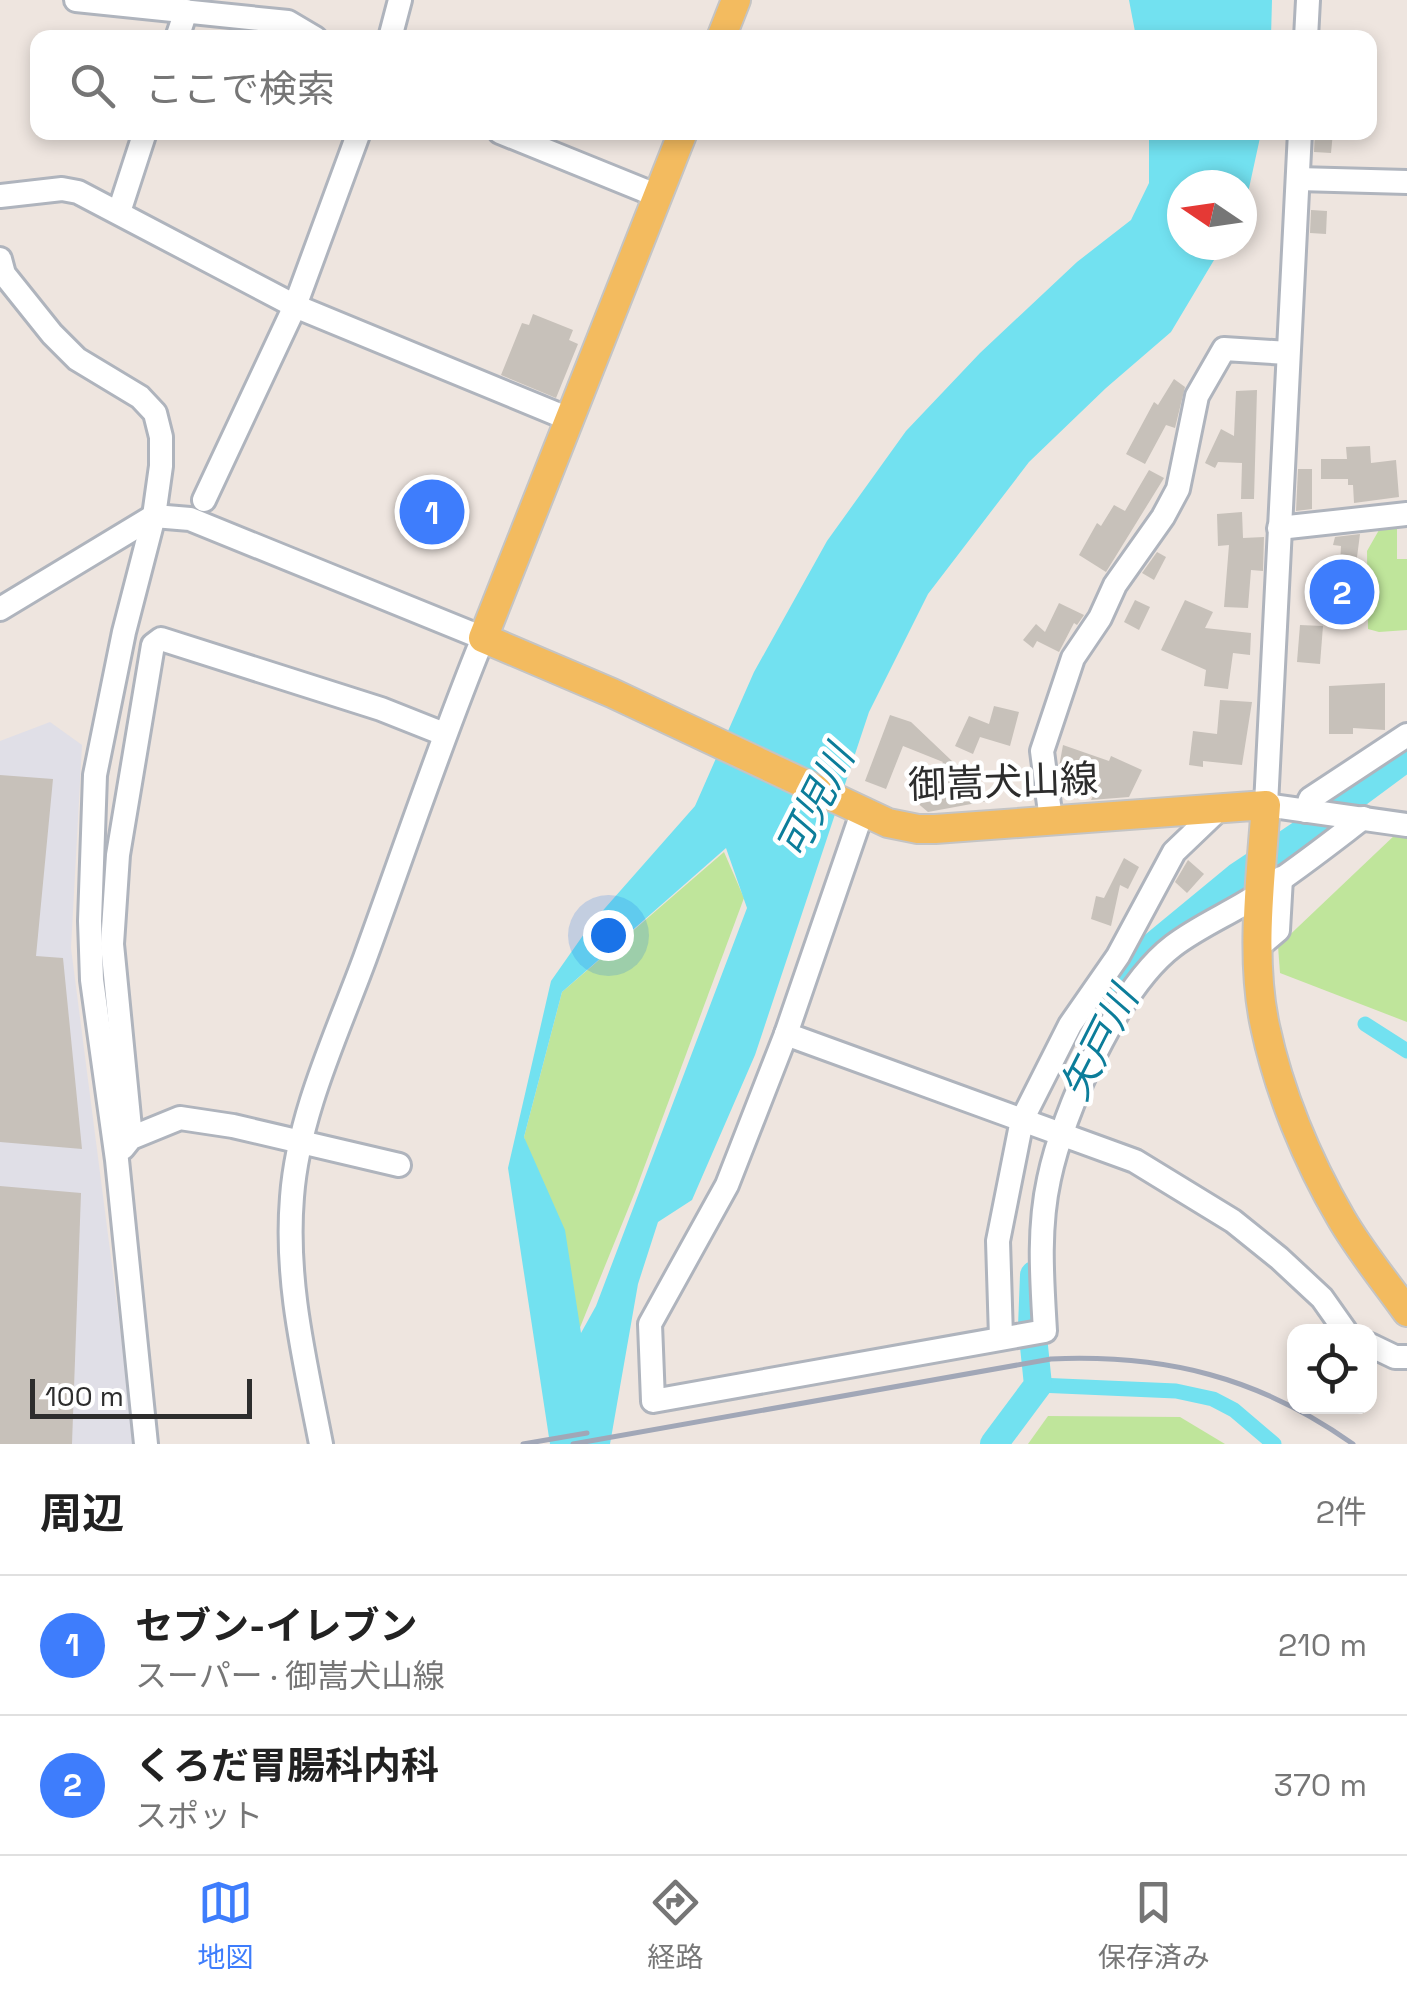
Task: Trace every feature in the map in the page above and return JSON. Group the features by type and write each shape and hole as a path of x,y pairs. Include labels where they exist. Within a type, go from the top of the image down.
{"main road":[{"path":"724,30 736,0"},
{"path":"483,638 681,140"},
{"name":"御嵩犬山線","path":"483,638 612,693 857,811 918,830 1266,805"},
{"path":"1266,805 1263,839 1271,886 1258,947 1264,1024 1310,1159 1342,1220 1407,1312"}],"street":[{"path":"76,0 186,11 244,8 302,30"},
{"path":"392,30 400,0"},
{"path":"1306,30 1308,0"},
{"path":"180,30 186,11"},
{"path":"119,212 143,140"},
{"path":"204,500 295,306 356,140"},
{"path":"520,140 658,196"},
{"path":"1300,140 1266,805 1407,825"},
{"path":"1298,179 1407,182"},
{"path":"0,196 62,189 78,192 295,306 568,419"},
{"path":"0,258 4,274 52,334 77,359 140,398 154,414 162,437 154,516 124,632 96,775 90,921 92,980 116,1160 146,1444"},
{"path":"1050,820 1042,751 1046,730 1073,658 1178,489 1197,396 1224,349 1288,353"},
{"path":"1279,528 1407,514"},
{"path":"0,609 154,516 190,519 483,638 444,734 325,1066 301,1144 292,1194 289,1270 321,1444"},
{"path":"131,1138 112,944 118,855 153,645 161,639 380,708 444,734"},
{"path":"1306,811 1310,799 1407,735"},
{"path":"1001,1337 998,1241 1009,1172 1025,1121 1070,1025 1118,956 1174,852 1220,808"},
{"path":"857,811 786,1034 726,1185 650,1324 653,1401 1045,1330 1040,1289 1049,1177 1078,1092 1096,1055 1149,970 1173,946 1271,886 1363,818"},
{"path":"786,1034 1135,1161 1233,1221 1322,1298 1340,1324"},
{"path":"116,1160 131,1138 180,1118 232,1126 399,1165"},
{"path":"1377,1348 1395,1357 1407,1357"}],"shaded area":[{"path":"50,722 82,745 71,948 135,1444 0,1444 0,741"}],"green space":[{"path":"1397,526 1397,559 1407,559 1407,630 1379,632 1368,629 1367,551 1379,530"},
{"path":"1397,833 1407,834 1407,1022 1280,973 1278,946"},
{"path":"724,852 744,898 635,1192 579,1330 524,1137 562,992"},
{"path":"1048,1416 1180,1417 1225,1444 1028,1444"}],"water":[{"path":"1129,0 1272,0 1271,30 1135,30"},
{"name":"可児川","path":"1149,140 1259,140 1253,170 1167,170 1167,260 1214,260 1171,332 1029,462 928,594 869,712 755,1055 692,1200 658,1222 638,1284 610,1444 550,1444 508,1168 551,981 591,924 695,806 754,672 827,541 906,431 980,353 1077,262 1131,220 1149,183","holes":["726,848 747,908 596,1306 581,1333 565,1230 524,1137 562,992"]}],"building":[{"path":"1315,140 1332,140 1331,153 1314,152"},
{"path":"1311,210 1327,211 1326,234 1310,233"},
{"path":"533,314 573,330 569,340 578,344 556,398 501,375 522,323 529,325"},
{"path":"1174,379 1185,387 1175,428 1166,425 1145,464 1126,454 1154,402 1158,405"},
{"path":"1257,390 1254,499 1241,499 1242,463 1218,462 1215,468 1205,463 1221,429 1234,436 1236,391"},
{"path":"1370,446 1371,463 1396,460 1399,497 1354,503 1353,485 1348,485 1348,479 1321,479 1321,459 1347,459 1346,447"},
{"path":"1298,469 1312,469 1312,509 1296,511"},
{"path":"1149,470 1164,478 1106,572 1079,555 1097,523 1101,526 1114,505 1125,511"},
{"path":"425,485 455,498 439,539 408,525"},
{"path":"1242,512 1243,538 1264,537 1263,571 1251,570 1248,608 1224,607 1229,545 1218,546 1217,514"},
{"path":"1360,534 1355,620 1330,619 1326,595 1339,581 1341,546 1333,545 1335,537"},
{"path":"1157,552 1166,557 1154,580 1142,573"},
{"path":"1135,600 1150,607 1139,630 1124,622"},
{"path":"1185,600 1213,612 1205,628 1251,633 1250,655 1233,653 1228,689 1204,686 1206,670 1161,650"},
{"path":"1059,603 1084,615 1077,625 1074,623 1059,652 1037,641 1033,648 1023,640 1036,624 1045,632"},
{"path":"1300,625 1323,626 1320,664 1297,662"},
{"path":"1385,683 1385,730 1353,728 1353,734 1329,734 1329,686"},
{"path":"1220,700 1252,702 1242,765 1203,761 1203,767 1189,765 1193,731 1217,734"},
{"path":"994,706 1019,712 1010,746 980,737 973,754 955,746 969,716 989,724"},
{"path":"890,715 911,722 993,800 928,812 915,801 943,762 903,746 886,789 865,781"},
{"path":"1063,745 1109,761 1111,756 1142,770 1129,797 1091,800 1100,781 1059,767"},
{"path":"0,775 53,779 36,956 63,958 82,1149 0,1142"},
{"path":"1124,858 1139,867 1128,889 1120,885 1111,926 1091,919 1096,896 1104,898"},
{"path":"1188,860 1204,874 1187,893 1175,882"},
{"path":"0,1186 81,1193 72,1444 0,1444"}],"waterway":[{"name":"矢戸川","path":"1120,995 1146,952 1237,877 1407,757"},
{"path":"1365,1024 1407,1051"},
{"name":"矢戸川","path":"994,1444 1038,1385 1032,1327 1034,1275"},
{"path":"1038,1385 1176,1391 1213,1399 1234,1410 1274,1444"}],"railway":[{"path":"573,1444 1051,1359 1093,1358 1172,1366 1246,1386 1318,1421 1353,1444"},
{"path":"523,1444 587,1433"}],"place":[{"name":"セブン-イレブン","path":"432,512"},
{"name":"くろだ胃腸科内科","path":"1342,592"}]}
